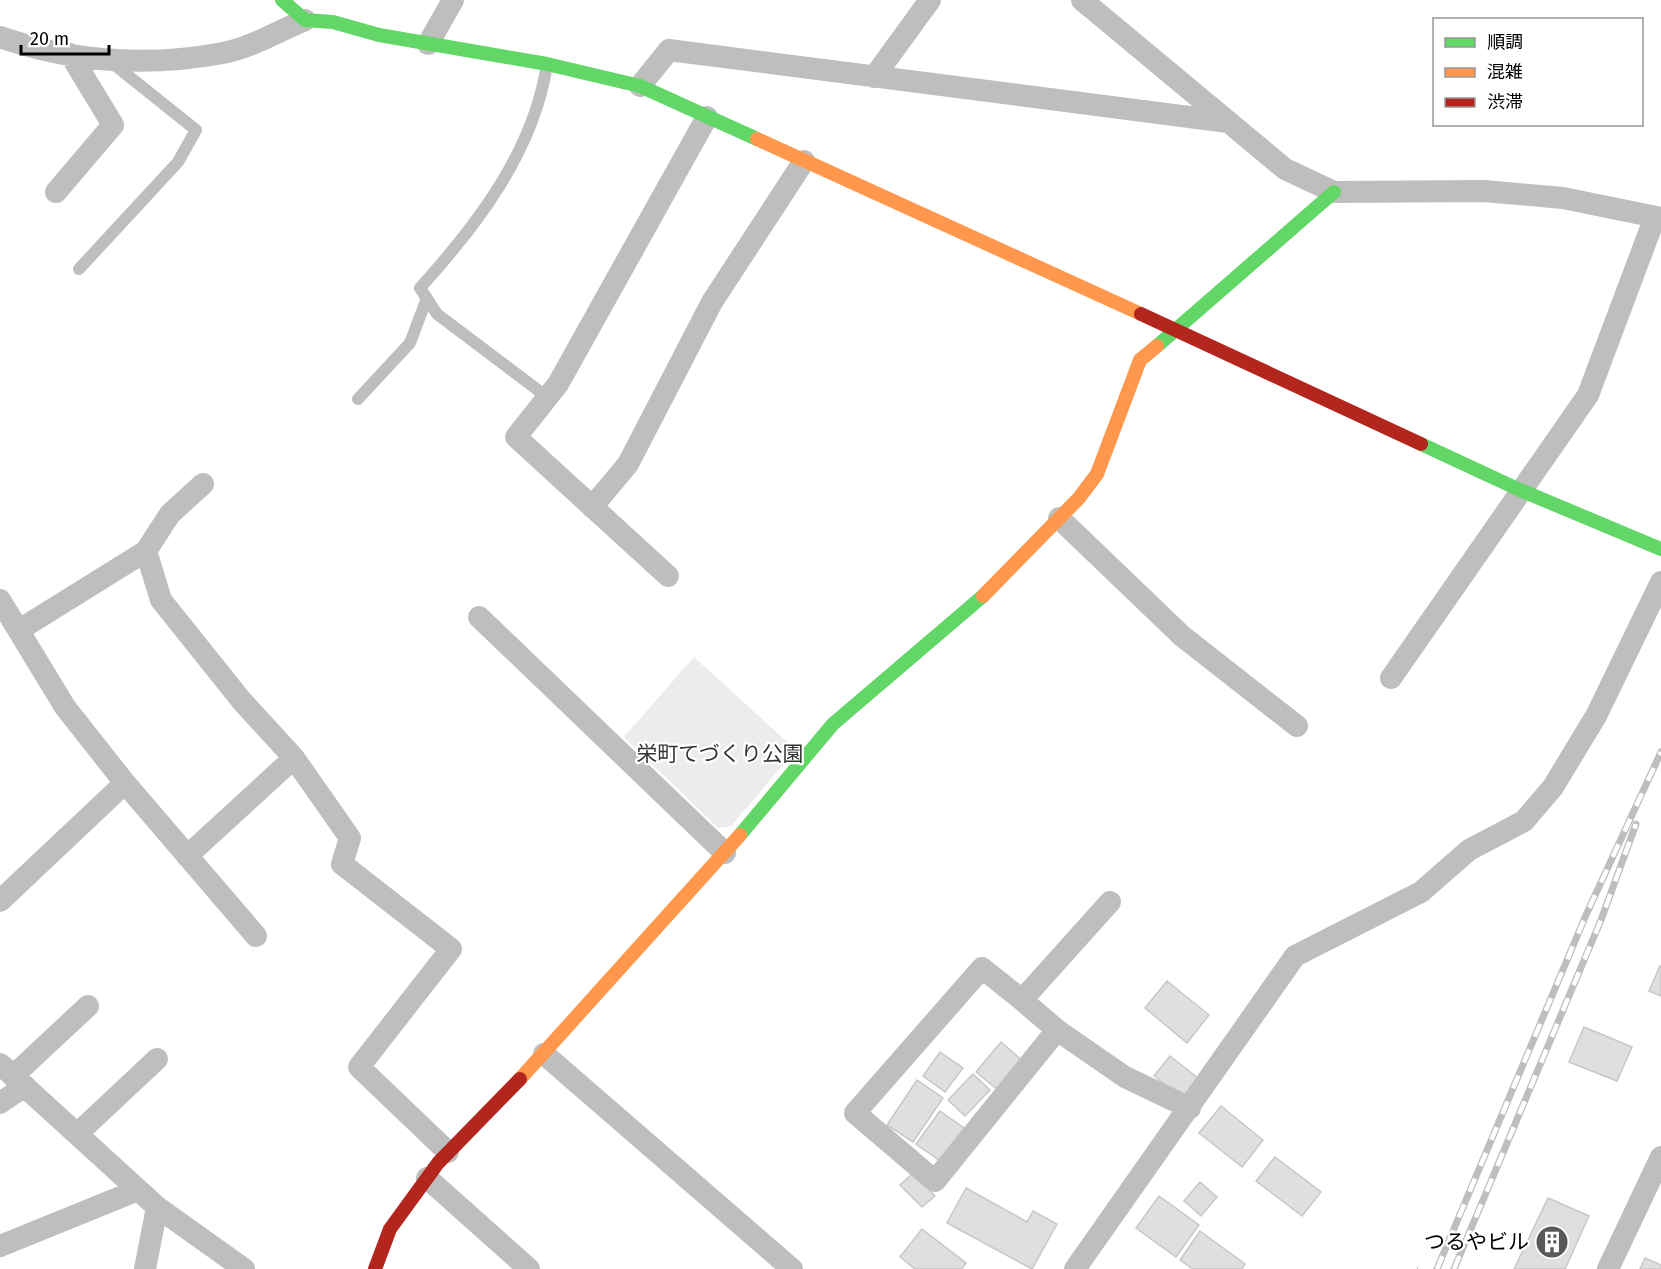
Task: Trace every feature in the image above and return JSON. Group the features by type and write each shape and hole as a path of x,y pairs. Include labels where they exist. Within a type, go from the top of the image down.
{"street":[{"path":"282,0 305,20"},
{"path":"428,44 453,0"},
{"path":"874,77 930,0"},
{"path":"1082,0 1285,169 1334,192 1484,191 1563,198 1658,217 1588,395 1391,678"},
{"path":"0,37 34,49 111,62 152,61 225,52 305,20 333,22 379,35 547,64 640,86 1177,330 1520,490 1661,549"},
{"path":"640,86 669,50 1228,122"},
{"path":"56,192 113,125 69,54"},
{"path":"668,576 516,437 558,384 707,117"},
{"path":"592,507 628,464 712,302 804,161"},
{"path":"375,1269 390,1229 448,1152 544,1054 725,853 833,724 969,610 1059,518 1097,474 1140,360 1334,192"},
{"path":"19,630 146,551 170,514 203,483"},
{"path":"1059,518 1182,636 1297,726"},
{"path":"146,551 161,600 234,692 294,758 350,838 342,864 451,949 359,1066 448,1152"},
{"path":"1075,1269 1295,956 1421,892 1469,850 1524,821 1552,787 1596,716 1661,582"},
{"path":"0,600 65,707 125,783 256,936"},
{"path":"479,617 725,853"},
{"path":"187,855 294,758"},
{"path":"0,901 125,783"},
{"path":"1022,1000 1110,902"},
{"path":"1057,1030 934,1181 855,1113 982,968 1057,1030 1125,1077 1190,1108"},
{"path":"0,1103 13,1075 88,1006"},
{"path":"544,1054 792,1269"},
{"path":"77,1134 157,1059"},
{"path":"13,1075 157,1207 231,1265"},
{"path":"1608,1269 1661,1157"},
{"path":"427,1178 529,1269"},
{"path":"0,1246 138,1190"},
{"path":"145,1269 157,1207"}],"lane":[{"path":"79,269 178,162 196,130 111,62"},
{"path":"547,64 542,97 521,150 479,215 420,288 437,314 547,397"},
{"path":"358,399 410,343 427,298"}],"green space":[{"name":"栄町てづくり公園","path":"694,657 796,750 731,826 718,828 624,737"}],"building":[{"path":"1661,966 1661,996 1649,991"},
{"path":"1167,981 1209,1015 1187,1043 1145,1008"},
{"path":"1584,1027 1632,1047 1617,1081 1569,1062"},
{"path":"1001,1042 1024,1062 999,1091 976,1072"},
{"path":"940,1052 963,1068 945,1092 923,1076"},
{"path":"1170,1056 1198,1078 1182,1098 1154,1076"},
{"path":"973,1074 990,1090 965,1116 948,1100"},
{"path":"917,1080 943,1098 913,1142 887,1125"},
{"path":"1221,1106 1263,1140 1242,1167 1199,1133"},
{"path":"940,1111 967,1130 943,1163 916,1144"},
{"path":"1275,1157 1321,1192 1302,1216 1256,1181"},
{"path":"913,1173 935,1196 922,1207 900,1185"},
{"path":"1200,1182 1217,1197 1201,1216 1184,1201"},
{"path":"966,1188 1027,1222 1033,1211 1057,1224 1032,1269 947,1223"},
{"path":"1159,1196 1199,1225 1176,1257 1136,1228"},
{"name":"つるやビル","path":"1548,1198 1589,1216 1565,1269 1514,1269"},
{"path":"922,1229 966,1263 962,1269 915,1269 900,1257"},
{"path":"1200,1231 1245,1264 1242,1269 1193,1269 1180,1260"},
{"path":"1645,1258 1661,1265 1661,1269 1640,1269"}],"railway":[{"path":"1437,1269 1586,915 1661,752"},
{"path":"1454,1269 1601,920 1636,824"}],"traffic: fast":[{"path":"282,0 305,20 333,22 379,35 547,64 640,86 757,139"},
{"path":"1157,346 1334,192"},
{"path":"1421,444 1520,490 1661,549"},
{"path":"740,835 833,724 983,596"}],"traffic: slow":[{"path":"757,139 1141,314"},
{"path":"983,596 1079,498 1097,474 1140,360 1157,346"},
{"path":"520,1079 740,835"}],"traffic: jam":[{"path":"1141,314 1421,444"},
{"path":"375,1269 390,1229 438,1163 520,1079"}],"place":[{"name":"つるやビル","path":"1552,1242"}]}
